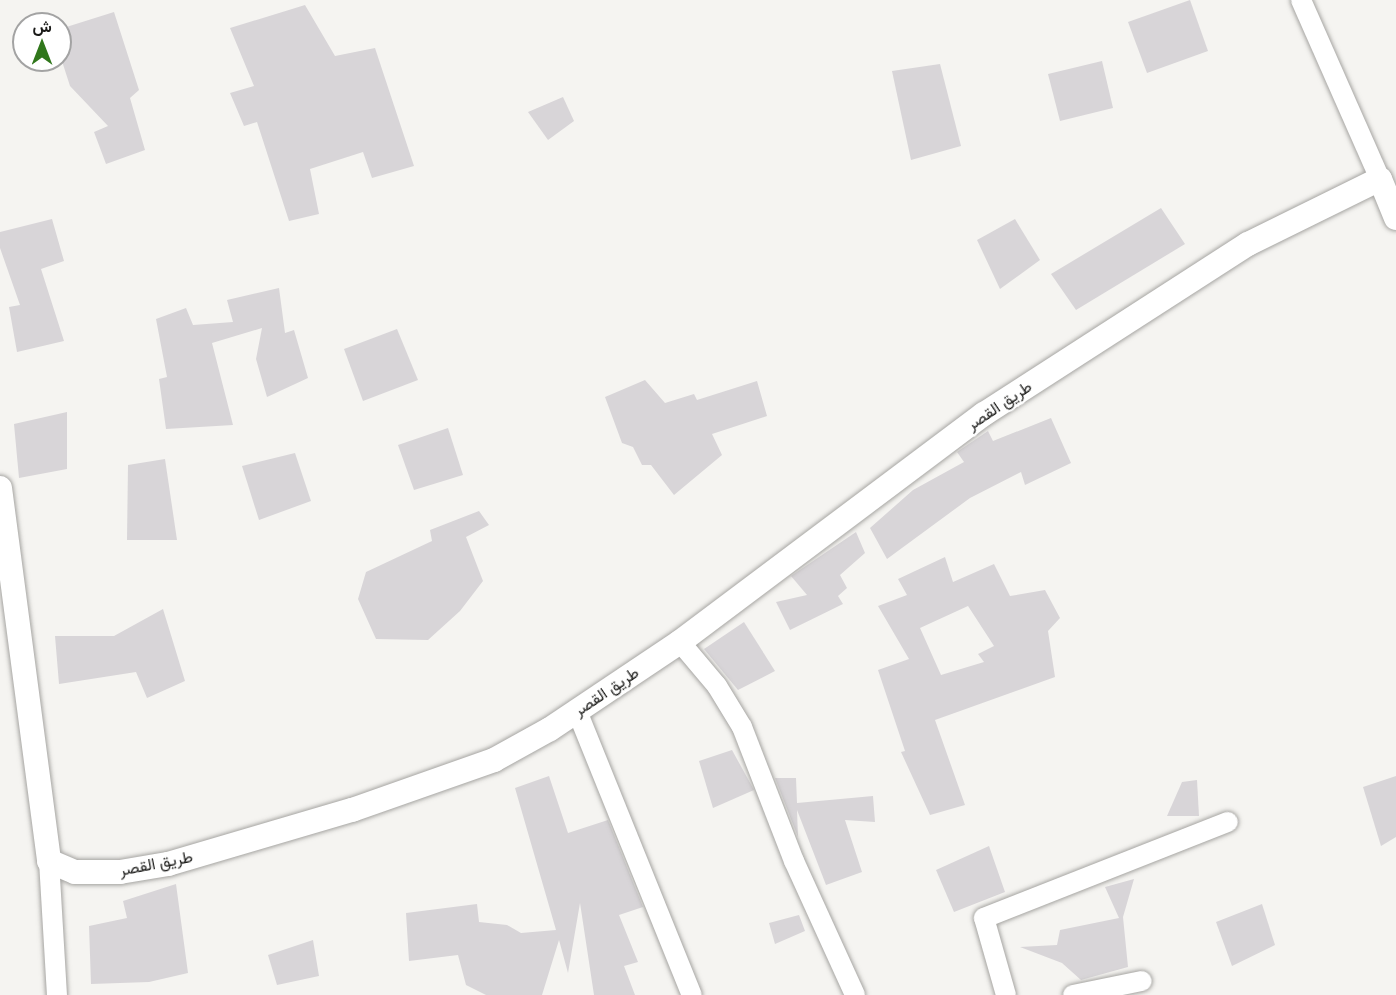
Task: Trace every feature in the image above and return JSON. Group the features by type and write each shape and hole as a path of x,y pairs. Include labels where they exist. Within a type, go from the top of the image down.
{"street":[{"path":"1301,0 1396,218"},
{"name":"طريق القصر","path":"49,861 75,872 120,872 168,864 352,810 494,760 577,711 680,642 984,414 1248,244 1380,179"},
{"path":"0,488 49,861 57,995"},
{"path":"680,642 717,686 742,727 794,861 855,995"},
{"path":"577,711 692,995"},
{"path":"1006,995 984,918 1228,822"},
{"path":"1073,995 1142,981"}],"building":[{"path":"1190,0 1208,51 1147,73 1128,22"},
{"path":"305,5 335,56 375,48 414,166 372,178 363,152 310,169 319,214 289,221 257,122 244,126 230,93 254,86 230,28"},
{"path":"114,12 139,90 130,98 145,150 106,164 94,132 108,126 70,86 65,72 72,72 72,25"},
{"path":"1102,61 1113,108 1060,121 1048,74"},
{"path":"940,64 961,146 911,160 892,71"},
{"path":"563,97 574,121 548,140 528,112"},
{"path":"1161,208 1185,244 1076,310 1051,274"},
{"path":"52,219 64,261 41,269 64,341 17,352 9,307 20,305 0,248 0,232"},
{"path":"1015,219 1040,260 1000,289 977,240"},
{"path":"279,288 285,333 294,330 308,378 267,397 256,359 262,328 212,343 233,425 166,429 159,379 167,377 156,319 186,308 193,325 233,322 227,300"},
{"path":"397,329 418,380 363,401 344,349"},
{"path":"645,380 665,403 694,394 697,400 757,381 767,416 712,434 722,455 674,495 651,465 642,465 633,447 622,443 605,397"},
{"path":"67,412 67,469 19,478 14,424"},
{"path":"1051,418 1071,463 1025,485 1021,472 970,498 887,559 870,528 913,490 964,462 957,452 988,431 993,441"},
{"path":"448,428 463,475 414,490 398,445"},
{"path":"295,453 311,501 259,520 242,466"},
{"path":"165,459 177,540 127,540 128,465"},
{"path":"479,511 489,525 466,537 483,581 460,611 428,640 376,639 358,599 366,572 432,541 430,530"},
{"path":"856,532 865,553 840,575 847,588 838,596 843,604 790,630 776,602 807,595 791,576"},
{"path":"945,557 953,582 994,564 1010,596 1045,590 1060,618 1048,631 1055,677 935,720 965,805 930,815 901,752 905,751 878,670 909,659 878,606 907,595 898,579","holes":["968,606 994,646 978,654 984,662 941,675 920,628"]},
{"path":"163,609 185,681 147,698 136,672 59,684 55,636 114,636"},
{"path":"744,622 775,671 738,690 704,649"},
{"path":"732,750 754,790 713,808 699,761"},
{"path":"549,776 568,833 608,820 643,907 619,915 638,962 624,966 635,995 594,995 580,903 568,973 559,940 542,995 486,995 466,985 458,955 409,961 406,913 477,904 479,922 507,925 521,933 556,930 515,788"},
{"path":"1396,776 1396,837 1381,846 1363,787"},
{"path":"775,778 796,778 797,803 873,796 875,822 845,820 862,872 826,885 797,810 798,837"},
{"path":"1197,780 1199,816 1167,816 1182,782"},
{"path":"989,846 1005,892 954,912 936,870"},
{"path":"1134,879 1123,917 1128,967 1081,980 1062,963 1020,947 1057,945 1060,930 1119,918 1105,887"},
{"path":"176,884 188,973 149,982 91,984 89,926 127,918 123,901"},
{"path":"1262,904 1275,945 1232,966 1216,922"},
{"path":"799,915 805,931 775,944 769,923"},
{"path":"313,940 319,976 277,985 268,955"}]}
